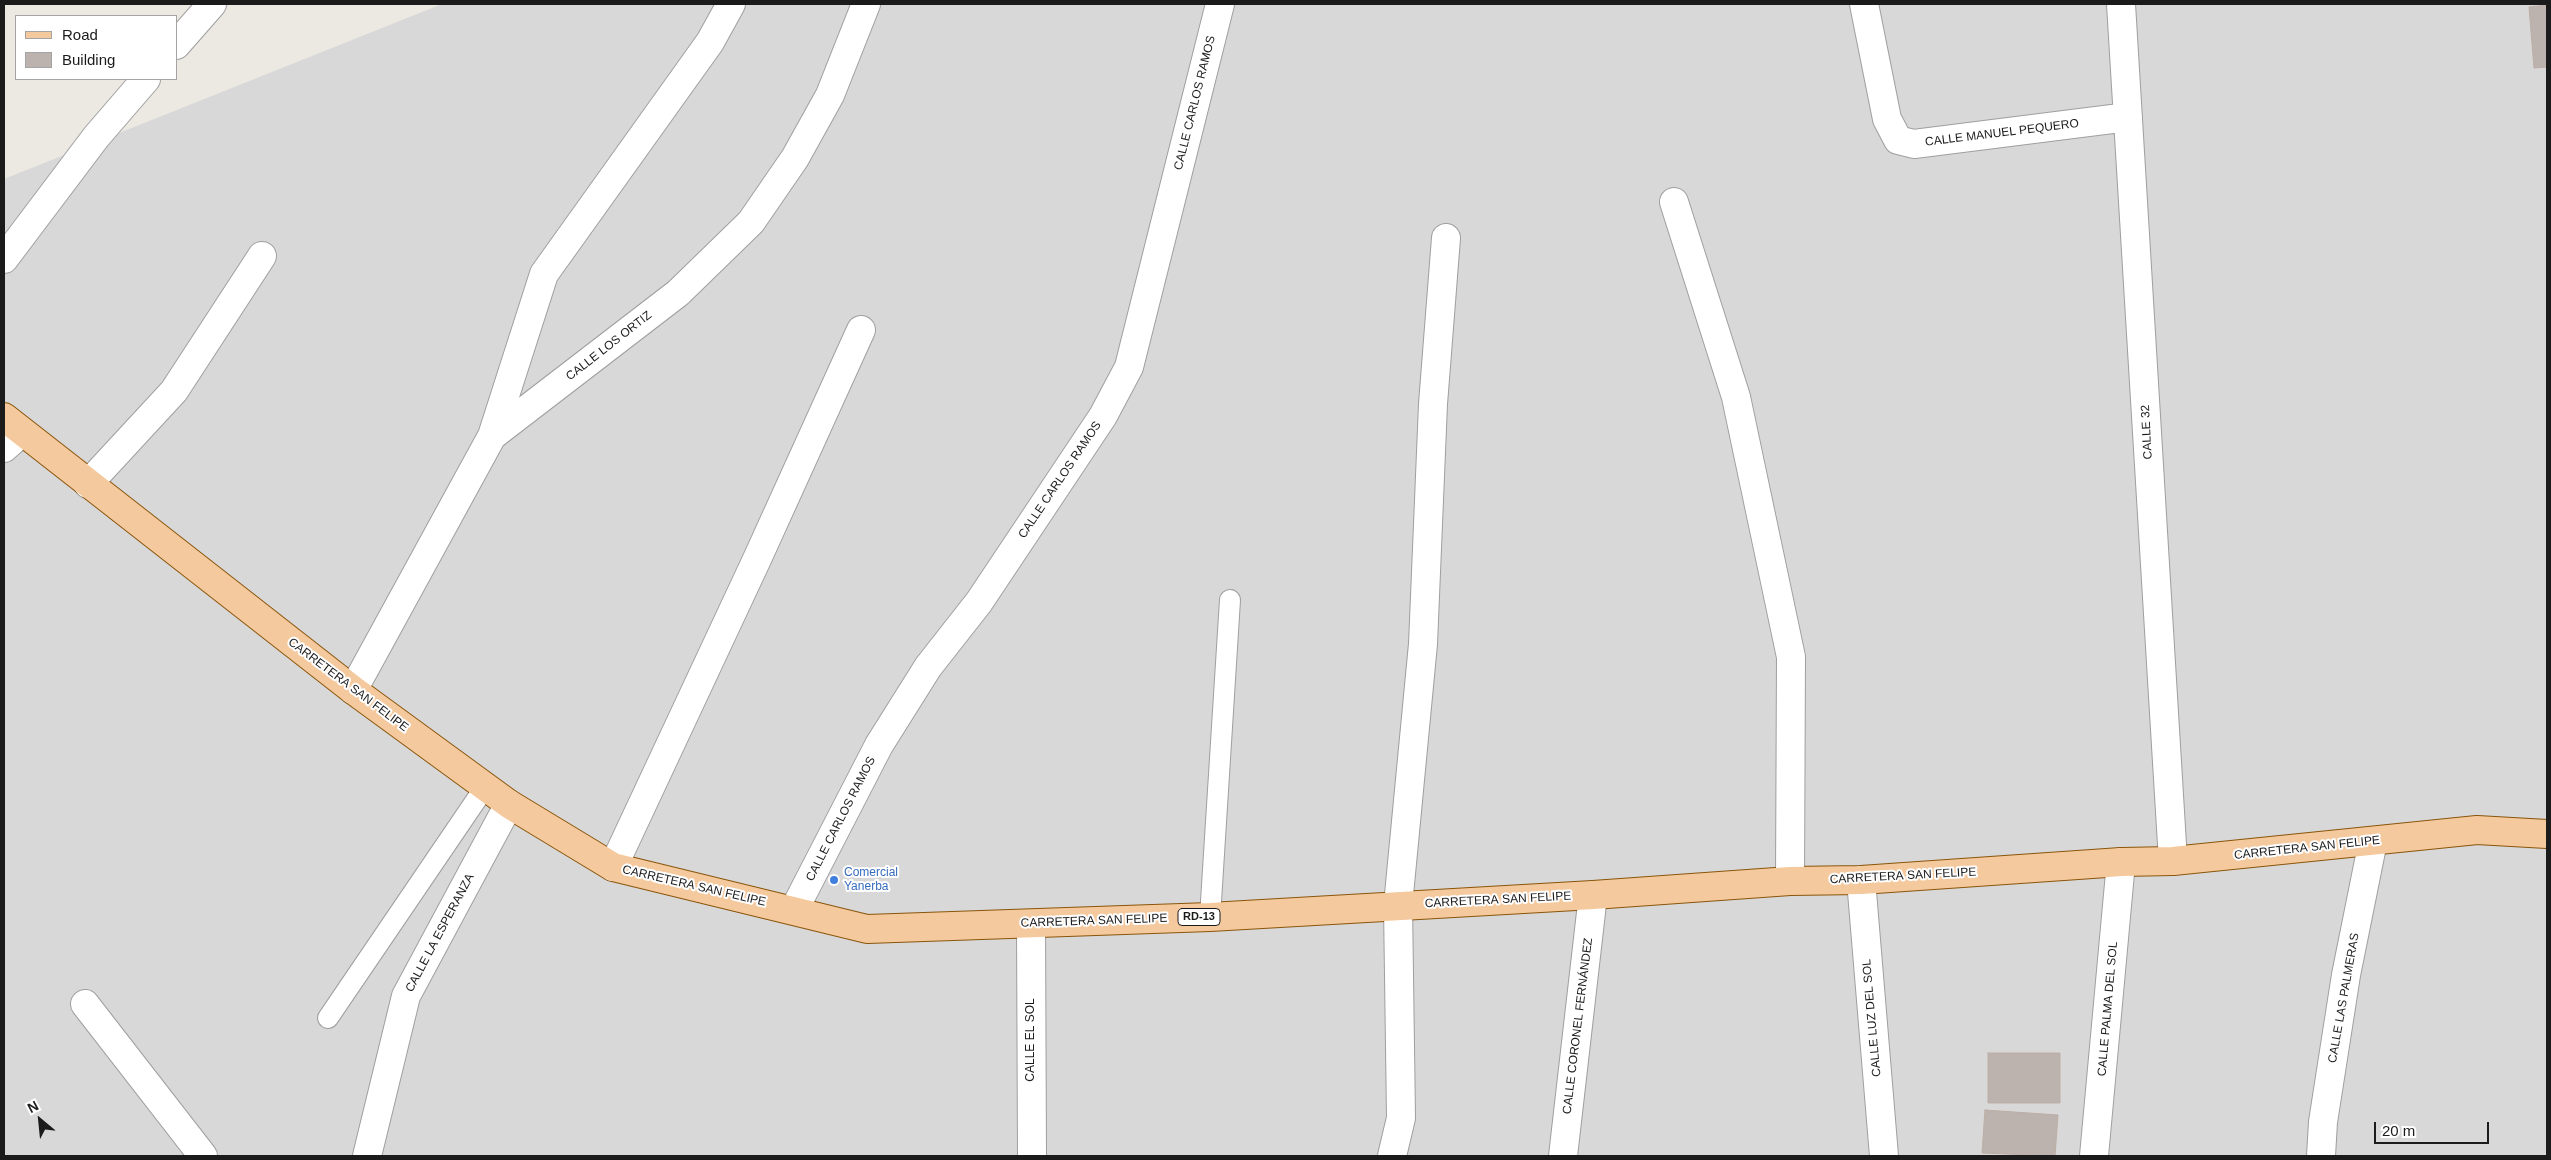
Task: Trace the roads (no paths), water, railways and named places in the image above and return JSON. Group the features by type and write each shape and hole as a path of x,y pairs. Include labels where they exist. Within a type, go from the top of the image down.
{"main road":[{"name":"CARRETERA SAN FELIPE","path":"10,432 88,484 354,690 485,787 509,804 613,867 867,929 1210,917 1593,895 1790,881 1861,880 2122,862 2173,861 2477,830 2547,834"}],"street":[{"path":"178,43 212,4"},
{"path":"492,436 544,274 710,42 731,4"},
{"name":"CALLE LOS ORTIZ","path":"354,690 492,436 678,293 751,222 796,158 830,95 866,4"},
{"name":"CALLE CARLOS RAMOS","path":"794,910 880,744 928,667 979,602 1103,416 1129,367 1220,4"},
{"name":"CALLE MANUEL PEQUERO","path":"1864,4 1887,119 1898,140 1914,144 2128,117"},
{"name":"CALLE 32","path":"2121,4 2173,861"},
{"path":"4,259 96,136 145,80"},
{"path":"1674,202 1736,397 1791,656 1790,881"},
{"path":"1392,1156 1401,1118 1398,905 1423,644 1433,404 1446,238"},
{"path":"88,484 174,392 262,256"},
{"path":"613,867 758,557 861,330"},
{"name":"CALLE LA ESPERANZA","path":"367,1156 406,996 509,804"},
{"name":"CALLE LAS PALMERAS","path":"2322,1156 2323,1122 2345,985 2373,841"},
{"name":"CALLE PALMA DEL SOL","path":"2094,1156 2122,862"},
{"name":"CALLE LUZ DEL SOL","path":"1861,880 1884,1156"},
{"name":"CALLE CORONEL FERNÁNDEZ","path":"1562,1156 1593,895"},
{"name":"CALLE EL SOL","path":"1031,924 1032,1156"},
{"path":"85,1004 203,1156"}],"lane":[{"path":"1210,917 1230,600"},
{"path":"328,1018 485,787"}],"place":[{"name":"Comercial Yanerba","path":"834,880"}]}
